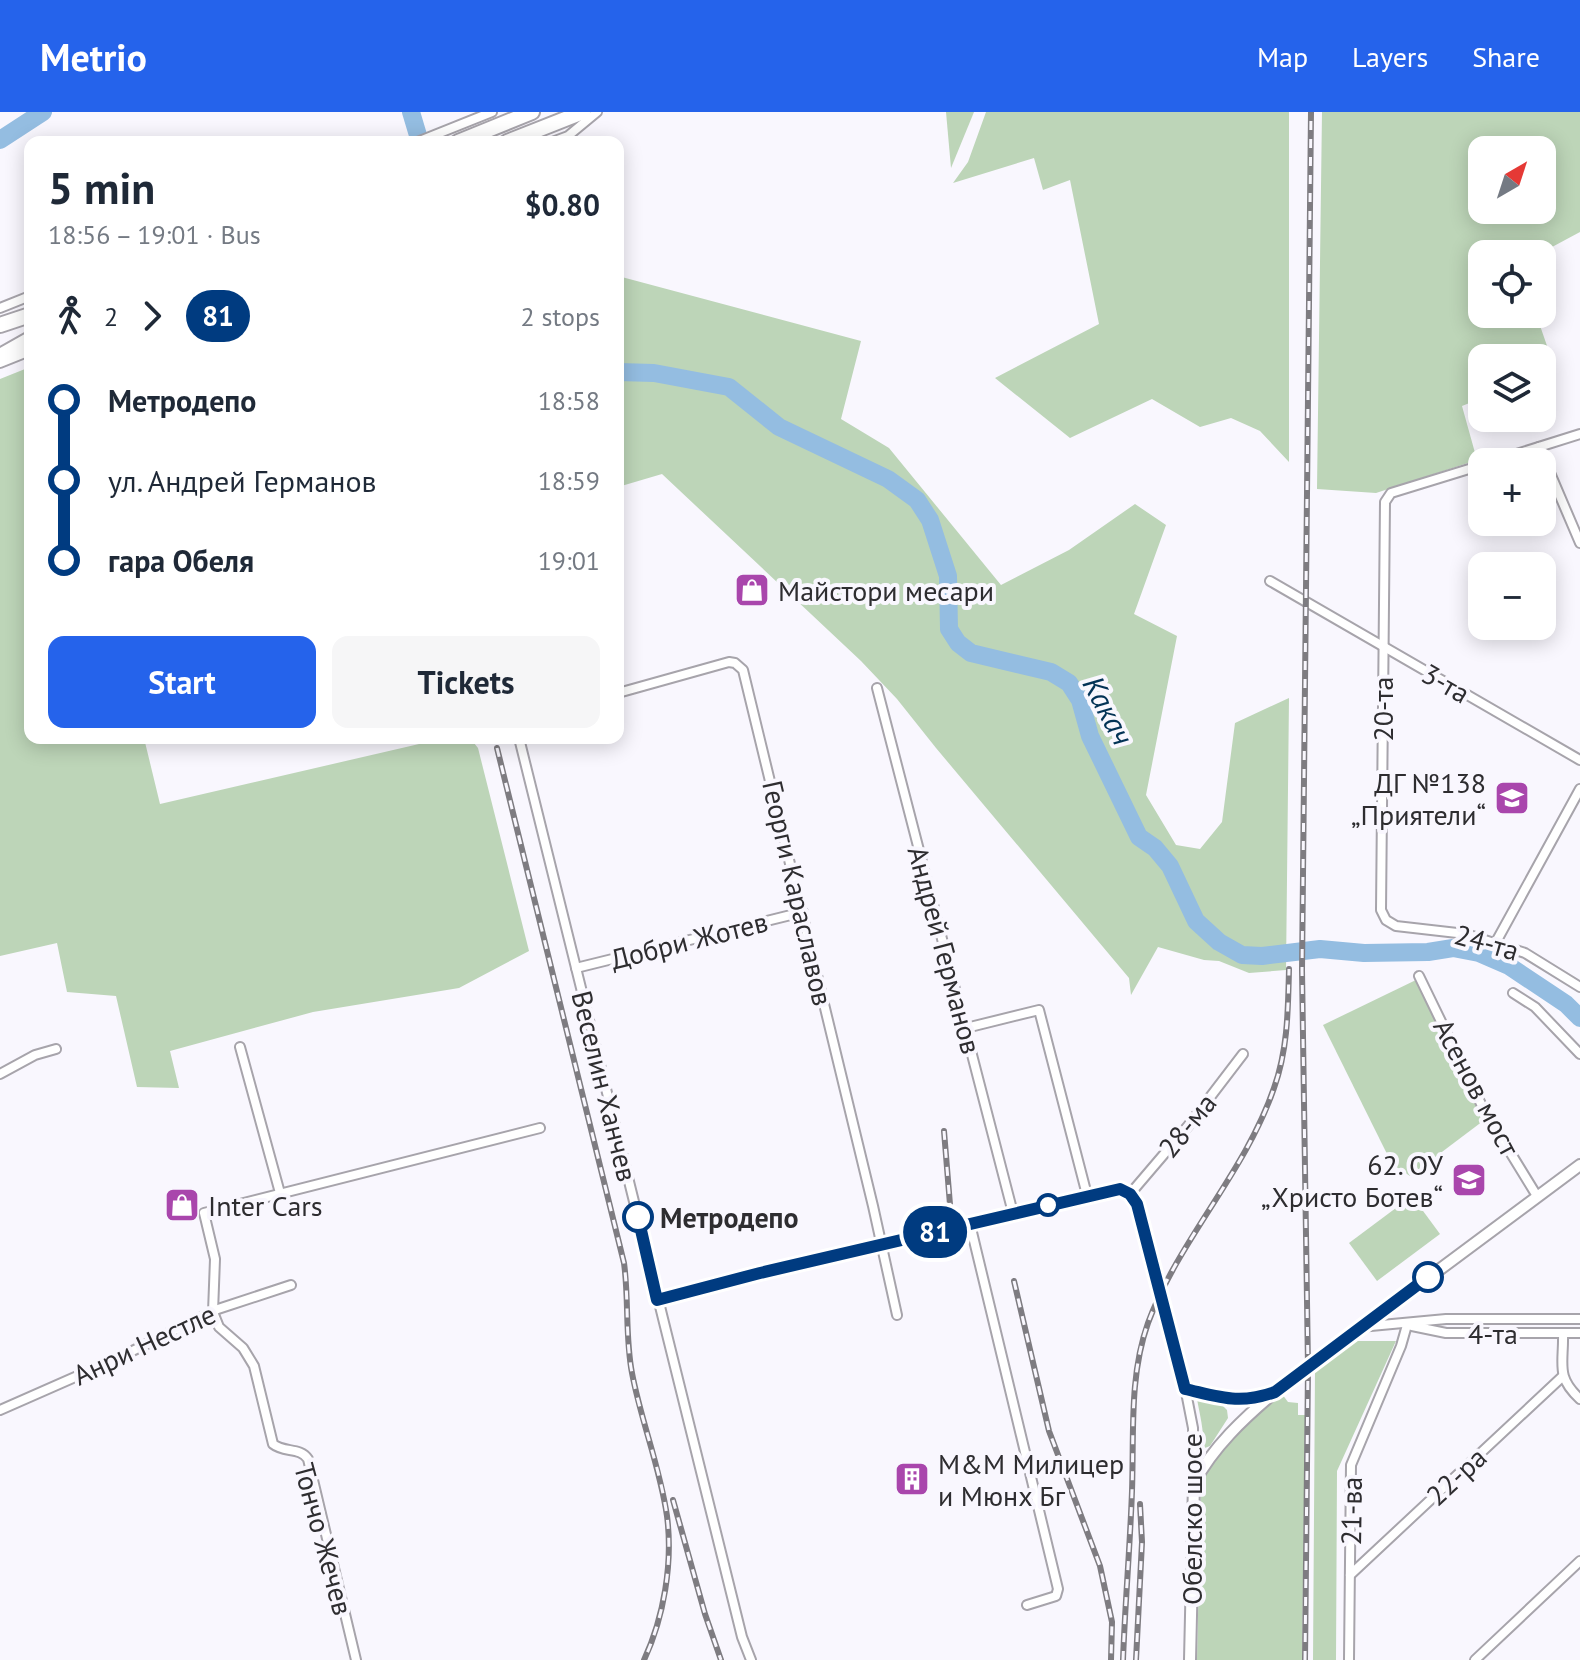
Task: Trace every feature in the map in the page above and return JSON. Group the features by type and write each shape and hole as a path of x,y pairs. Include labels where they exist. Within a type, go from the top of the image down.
{"highway":[{"path":"473,136 532,112"},
{"path":"522,136 583,112"},
{"path":"0,323 24,317"},
{"path":"0,347 24,339"},
{"path":"0,356 24,341"}],"street":[{"path":"432,136 492,112"},
{"path":"568,136 597,112"},
{"path":"0,308 24,298"},
{"path":"0,363 24,353"},
{"path":"1536,448 1580,434"},
{"path":"1539,447 1580,543"},
{"name":"20-та","path":"1386,920 1381,910 1386,497 1468,470"},
{"name":"3-та","path":"1270,581 1580,760"},
{"name":"Георги Караславов","path":"624,691 729,662 743,670 897,1315"},
{"name":"Андрей Германов","path":"877,688 1013,1213"},
{"name":"Веселин Ханчев","path":"520,744 657,1300 742,1637 751,1660"},
{"path":"1496,942 1580,789"},
{"name":"Добри Жотев","path":"576,968 803,912"},
{"name":"24-та","path":"1386,920 1396,926 1446,930 1496,942 1541,961 1580,987"},
{"name":"Асенов мост","path":"1419,976 1483,1108 1537,1196"},
{"name":"24-та","path":"1513,993 1544,1015 1580,1054"},
{"path":"966,1028 1039,1010 1087,1195"},
{"path":"240,1047 280,1193"},
{"path":"0,1074 35,1055 56,1049"},
{"name":"28-ма","path":"1130,1194 1188,1126 1243,1054"},
{"path":"213,1312 215,1259 204,1213 540,1128"},
{"path":"1194,1483 1203,1466 1244,1418 1275,1392 1580,1165"},
{"path":"657,1300 1087,1195 1120,1189 1130,1194"},
{"name":"Обелско шосе","path":"1130,1194 1137,1204 1193,1428 1190,1660"},
{"path":"970,1224 1058,1589 1056,1596 1027,1605"},
{"name":"Анри Нестле","path":"0,1410 238,1301 291,1285"},
{"name":"Тончо Жечев","path":"213,1312 219,1327 243,1348 254,1366 273,1444 281,1450 300,1451 308,1459 356,1660"},
{"name":"4-та","path":"1360,1327 1446,1319 1580,1319"},
{"name":"4-та","path":"1407,1325 1446,1333 1580,1333"},
{"name":"21-ва","path":"1349,1660 1351,1465 1407,1325"},
{"path":"1563,1333 1562,1377 1566,1387 1580,1399"},
{"name":"22-ра","path":"1350,1575 1562,1377"},
{"path":"1185,1389 1233,1400 1253,1400 1275,1392"},
{"path":"1475,1660 1580,1561"}],"green space":[{"path":"946,112 974,112 951,168"},
{"path":"986,112 1289,112 1289,462 1260,431 1231,418 1200,427 1152,399 1070,438 995,378 1099,324 1070,180 1043,190 1034,158 953,183 968,162"},
{"path":"1322,112 1580,112 1580,232 1556,245 1556,240 1468,240 1468,328 1541,328 1546,344 1468,344 1468,404 1462,406 1474,448 1468,448 1468,463 1376,493 1317,489"},
{"path":"624,278 861,341 841,419 889,448 1001,585 1069,550 1135,504 1166,525 1134,614 1177,636 1146,795 1176,845 1200,849 1222,822 1235,723 1289,698 1286,970 1249,973 1219,961 1158,947 1131,995 1129,978 897,699 861,661 662,474 624,485"},
{"path":"24,369 24,744 145,744 160,804 419,744 475,744 529,951 459,988 313,1012 170,1051 179,1088 137,1087 116,996 67,992 57,943 0,956 0,379"},
{"path":"1418,979 1487,1118 1410,1176 1392,1164 1323,1025"},
{"path":"1412,1196 1440,1234 1377,1281 1349,1243"},
{"path":"1352,1341 1396,1341 1337,1471 1336,1660 1313,1660 1315,1370"},
{"path":"1282,1394 1288,1402 1298,1403 1298,1415 1305,1415 1302,1660 1197,1660 1201,1483 1216,1457 1236,1434"},
{"path":"1200,1397 1221,1404 1227,1410 1228,1418 1210,1446 1205,1448 1197,1399"}],"waterway":[{"name":"Какач","path":"0,140 43,112"},
{"name":"Какач","path":"411,112 418,136"},
{"name":"Какач","path":"624,372 654,373 729,387 779,427 888,479 917,500 930,520 948,576 949,629 958,643 971,653 1051,672 1069,683 1080,700 1090,736 1139,837 1155,848 1170,866 1196,921 1219,942 1242,955 1262,956 1320,949 1364,953 1428,952 1453,948 1479,953 1509,966 1566,1004 1580,1018"}],"railway":[{"path":"1305,1660 1308,1367 1302,970 1311,112"},
{"path":"497,748 624,1263 632,1373 667,1516 669,1552 665,1590 657,1626 644,1660"},
{"path":"1123,1660 1134,1406 1142,1343 1161,1292 1262,1119 1279,1073 1285,1044 1289,969"},
{"path":"944,1131 951,1217"},
{"path":"1014,1281 1049,1431 1100,1566 1112,1622 1111,1660"},
{"path":"673,1500 721,1660"},
{"path":"1136,1660 1142,1542 1140,1504"}],"bus line":[{"name":"81","path":"638,1217 657,1300 1120,1189 1130,1194 1137,1204 1185,1389 1233,1400 1253,1400 1275,1392 1428,1277"}],"place":[{"name":"Майстори месари","path":"752,590"},
{"name":"ДГ №138 „Приятели“","path":"1512,798"},
{"name":"62. ОУ „Христо Ботев“","path":"1469,1180"},
{"name":"Inter Cars","path":"182,1205"},
{"name":"Метродепо","path":"638,1217"},
{"name":"М&M Mилицер и Мюнх Бг","path":"912,1479"}]}
